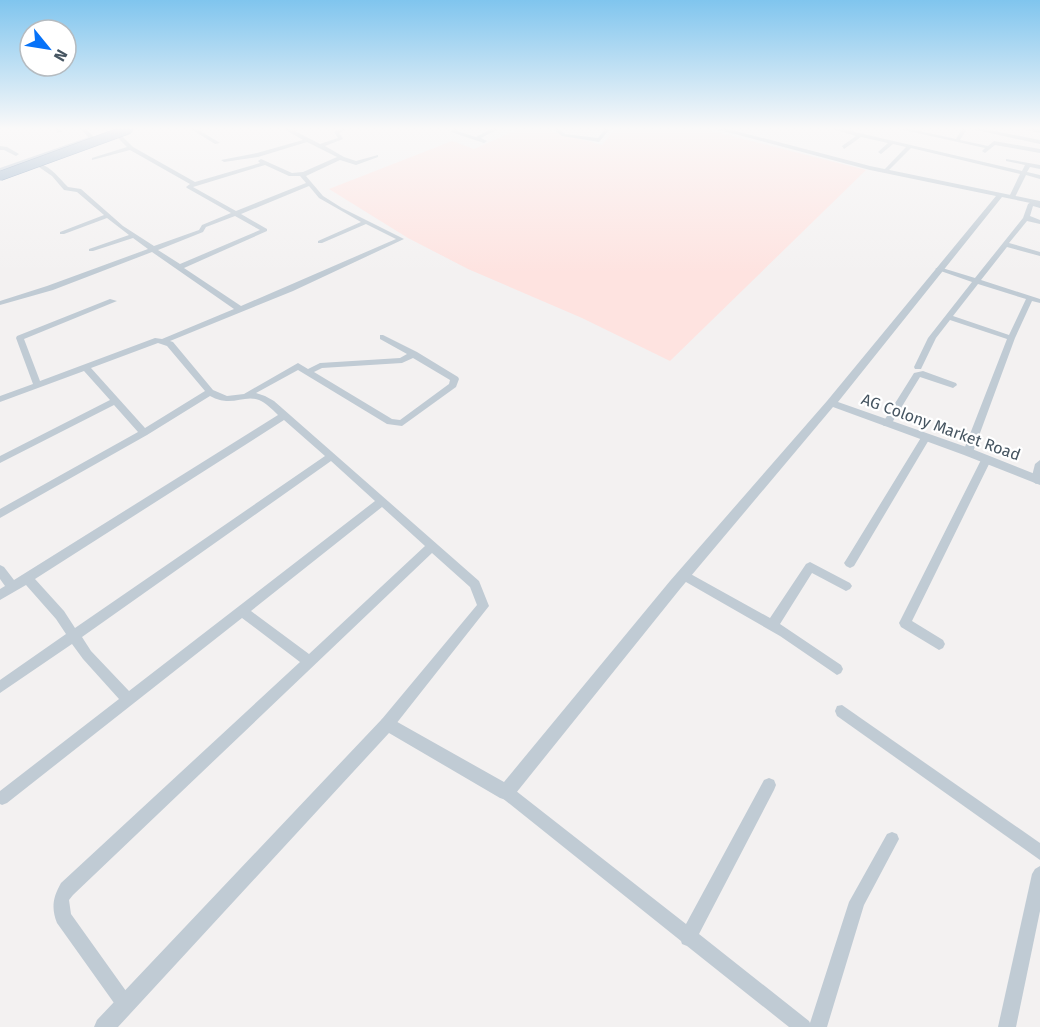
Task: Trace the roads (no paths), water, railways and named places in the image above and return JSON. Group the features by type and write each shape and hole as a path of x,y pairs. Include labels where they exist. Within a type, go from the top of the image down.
{"street":[{"path":"56,177 66,189 79,190 134,236 241,310"},
{"path":"182,177 194,184"},
{"path":"180,267 265,230 189,186 218,177"},
{"path":"0,399 145,344 163,341 241,310 401,238 321,197 305,177"},
{"path":"914,177 1039,203"},
{"path":"506,792 683,575 831,403 939,269 1006,196 1020,177"},
{"path":"0,303 155,250 201,231 203,226 309,184"},
{"path":"1029,219 1026,217 1031,204 1039,203"},
{"path":"62,233 108,216"},
{"path":"918,367 932,338 1004,244 1025,219 1040,221"},
{"path":"320,242 366,222"},
{"path":"91,250 134,236"},
{"path":"1004,244 1040,254"},
{"path":"939,269 1035,299 1011,338 968,452"},
{"path":"37,384 20,338 113,301"},
{"path":"948,317 1011,338"},
{"path":"245,396 298,366 390,422 399,424 455,382 454,376 383,337"},
{"path":"104,1027 387,724 483,606 475,584 263,397 245,396 223,400 210,392 170,345 163,341"},
{"path":"308,372 320,366 402,360 414,354"},
{"path":"85,366 144,433"},
{"path":"887,424 917,375 923,374 953,385"},
{"path":"0,514 144,433 210,392"},
{"path":"0,460 115,401"},
{"name":"AG Colony Market Road","path":"831,403 968,452 1038,481"},
{"path":"0,595 283,416"},
{"path":"850,563 925,438"},
{"path":"0,687 71,635 330,457"},
{"path":"939,644 905,623 986,460"},
{"path":"1038,481 1040,464"},
{"path":"2,798 381,502"},
{"path":"126,1004 63,916 61,899 76,878 432,546"},
{"path":"772,626 810,567 846,586"},
{"path":"0,570 13,587"},
{"path":"683,575 772,626 837,669"},
{"path":"27,578 60,615 71,635 128,699"},
{"path":"242,611 308,661"},
{"path":"842,711 1040,852"},
{"path":"387,724 506,792 803,1027"},
{"path":"688,938 769,785"},
{"path":"818,1027 856,902 892,839"},
{"path":"1007,1027 1040,874"}]}
